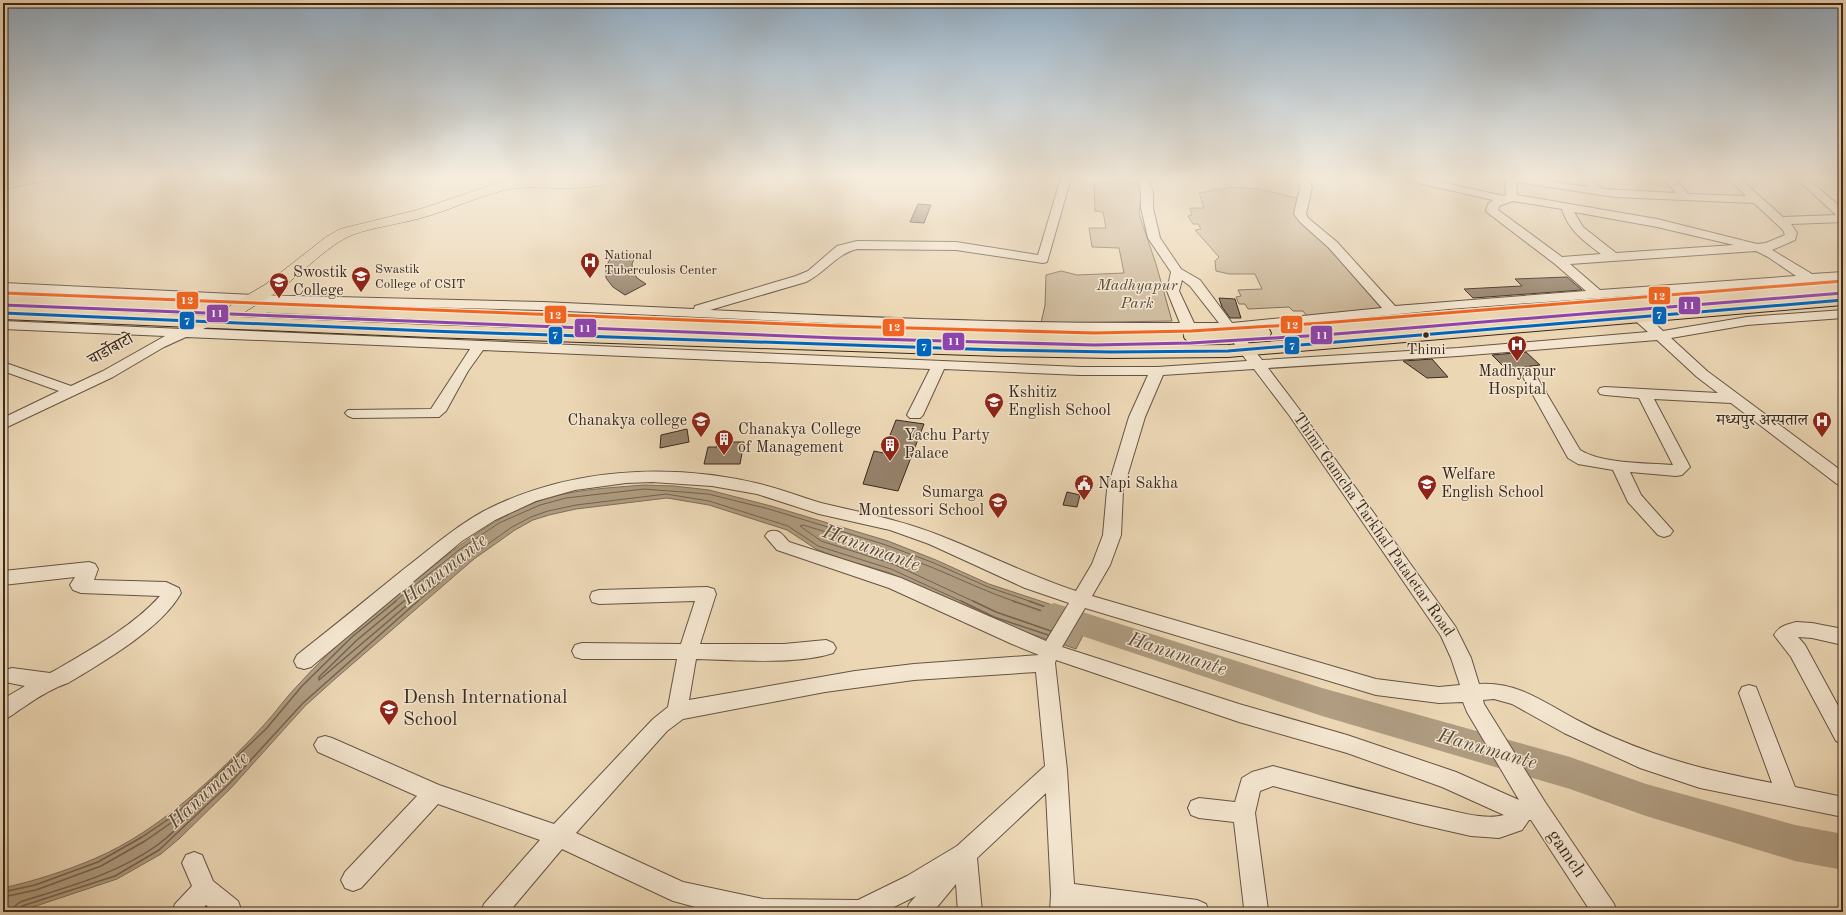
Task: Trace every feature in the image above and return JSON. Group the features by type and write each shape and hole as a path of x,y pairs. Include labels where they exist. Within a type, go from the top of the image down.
{"highway":[{"path":"3,313 206,322 1000,350 1112,352 1236,337 1843,287"},
{"path":"3,299 837,332 1094,339 1190,332 1236,337 1638,318 1843,300"}],"main road":[{"path":"237,309 272,288 332,240 353,230 391,221"}],"street":[{"path":"683,313 706,308 801,279 812,274 834,253 857,245 956,246 1043,259 1054,221"},
{"path":"3,287 254,299 542,306 964,325 1190,332 1173,291 1177,272 1154,238 1150,221"},
{"path":"1305,221 1333,245 1392,311"},
{"path":"1505,221 1559,262 1598,295"},
{"path":"1572,221 1579,231 1614,257"},
{"path":"1644,221 1714,235 1759,248 1772,254 1810,279"},
{"path":"1779,221 1784,221"},
{"path":"1559,262 1775,246 1791,237 1791,233 1779,221"},
{"name":"Thimi Gamcha Tarkhal Pataletar Road","path":"1177,272 1195,283 1294,412 1448,631 1456,645 1473,699 1527,805"},
{"path":"1236,337 1392,311 1449,305 1843,276"},
{"name":"चार्डोबाटो","path":"3,424 108,374 159,344 237,309"},
{"path":"3,324 479,346 1080,371 1157,371 1458,352 1660,335 1747,320 1843,314"},
{"path":"1638,318 1660,335 1702,374 1843,480"},
{"path":"353,413 434,414 438,411 461,371 479,346"},
{"path":"915,415 939,365"},
{"path":"3,366 61,386 71,392"},
{"path":"1157,371 1137,417 1115,490 1112,535 1101,565 1050,653 1062,903 1198,912"},
{"path":"1530,377 1574,454 1584,460 1619,466 1676,471 1682,467 1644,393"},
{"path":"1605,391 1734,398"},
{"path":"1619,466 1634,498 1664,531"},
{"path":"304,661 456,537 490,516 530,497 575,484 626,478 686,477 720,481 759,489 819,508 893,525 942,543 1078,604 1376,688 1473,699 1494,692 1515,696 1530,702 1571,727 1648,760 1700,778 1843,807"},
{"path":"774,536 783,546 895,582 1050,653 1239,713 1347,744 1448,779 1500,801 1527,805 1514,823 1499,827 1471,825 1418,814 1273,776 1260,779 1250,785 1244,813 1256,910 1254,912"},
{"path":"3,578 85,568 89,569 88,574 79,585 81,586 166,589 172,593 170,600 148,619 61,677 50,681 16,701 3,711"},
{"path":"599,597 707,594 688,651 677,710"},
{"path":"1843,637 1816,631 1790,630 1784,635 1798,652 1843,735"},
{"path":"582,652 784,652 826,648"},
{"path":"493,912 558,836 660,725 677,710 833,682 1050,653"},
{"path":"12,676 50,681"},
{"path":"1749,692 1788,797"},
{"path":"326,745 434,793 558,836 681,893 763,911 859,912 915,884 965,854"},
{"path":"918,912 965,854 1056,770"},
{"path":"353,880 434,793"},
{"name":"gamch","path":"1527,805 1605,912"},
{"path":"1199,808 1244,813"},
{"path":"965,854 970,912"},
{"path":"194,863 205,889 229,909 230,912"},
{"path":"184,912 205,889"}],"green space":[{"name":"Madhyapur Park","path":"1105,221 1141,221 1156,264 1172,321 1041,323 1045,305 1046,275 1061,271 1077,275 1124,273 1119,248 1092,247 1089,228 1106,228"},
{"path":"1191,221 1304,221 1329,245 1388,309 1307,316 1303,311 1293,311 1289,307 1248,309 1245,304 1239,304 1236,297 1241,296 1238,290 1262,289 1255,274 1229,274 1216,271 1215,261 1219,257 1195,230 1201,229 1198,224 1193,224"},
{"path":"3,292 184,300 3,294"},
{"path":"1843,293 1843,295 1526,322 1268,340 1267,338 1523,320"},
{"path":"273,302 482,309 480,312 272,304"},
{"path":"3,305 172,314 3,308"},
{"path":"266,313 990,344 1108,346 1184,345 1185,347 989,346 457,325 264,315"}],"water":[{"path":"644,485 674,486 709,490 771,506 888,541 936,560 989,584 1092,618 1076,649 993,621 890,573 842,559 816,549 787,530 709,505 667,498 576,509 549,515 533,520 515,530 474,559 335,679 305,706 232,787 180,838 161,854 117,879 18,912 3,912 3,888 50,875 96,858 119,847 165,817 227,764 268,721 294,689 326,656 370,617 458,547 488,526 519,509 562,494"}],"building":[{"path":"911,221 925,221 924,223 910,222"},
{"path":"635,256 632,264 633,271 637,278 646,284 625,295 613,287 606,278 606,267 611,257"},
{"path":"1567,277 1582,290 1473,298 1464,289 1522,286 1515,279"},
{"path":"1219,298 1235,299 1241,318 1230,318 1222,307"},
{"path":"1526,352 1540,365 1506,369 1492,355"},
{"path":"1432,359 1448,377 1427,378 1403,361"},
{"name":"Yachu Party Palace","path":"896,420 924,424 898,491 863,484 874,451 883,453"},
{"path":"687,429 689,442 660,448 661,435"},
{"name":"Chanakya College of Management","path":"718,442 744,442 740,464 704,464 708,447 717,447"},
{"path":"1067,492 1080,495 1077,507 1063,505"}],"waterway":[{"name":"Hanumante","path":"1054,615 1322,702 1570,773 1646,800 1795,843 1843,852"}],"transit line":[{"name":"12","path":"3,293 837,326 1094,333 1191,331 1323,323 1843,281"},
{"name":"11","path":"3,305 837,338 1094,345 1191,343 1323,335 1843,293"},
{"name":"7","path":"3,313 430,331 1000,350 1112,352 1228,351 1843,300"}],"place":[{"name":"National Tuberculosis Center","path":"590,279"},
{"name":"Swastik College of CSIT","path":"361,293"},
{"name":"Swostik College","path":"279,299"},
{"name":"Thimi","path":"1426,335"},
{"name":"Madhyapur Hospital","path":"1517,362"},
{"name":"Kshitiz English School","path":"994,419"},
{"name":"Chanakya college","path":"701,438"},
{"name":"मध्यपुर अस्पताल","path":"1822,438"},
{"name":"Chanakya College of Management","path":"724,456"},
{"name":"Yachu Party Palace","path":"890,462"},
{"name":"Napi Sakha","path":"1084,501"},
{"name":"Welfare English School","path":"1427,501"},
{"name":"Sumarga Montessori School","path":"998,519"},
{"name":"Densh International School","path":"389,726"}]}
